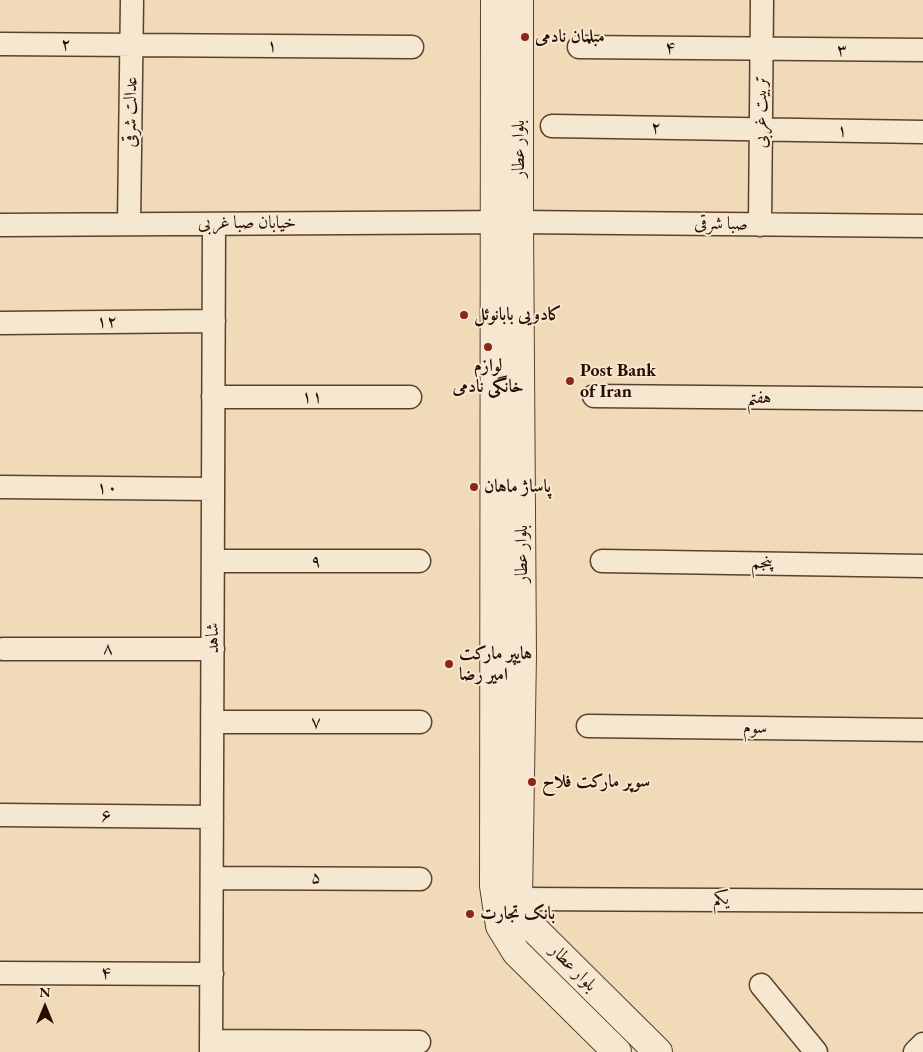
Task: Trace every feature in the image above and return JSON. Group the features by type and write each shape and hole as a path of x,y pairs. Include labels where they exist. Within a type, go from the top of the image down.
{"street":[{"name":"عدالت شرقی","path":"129,224 132,0"},
{"name":"بلوار عطار","path":"495,0 507,222 522,654 518,899 530,924 658,1052"},
{"name":"بلوار عطار","path":"520,0 507,222 494,886 500,926 516,952 617,1052"},
{"name":"تربیت غربی","path":"760,225 762,0"},
{"name":"۲","path":"0,44 132,45"},
{"name":"۱","path":"132,45 412,46"},
{"name":"۴","path":"579,47 761,49"},
{"name":"۳","path":"761,49 923,50"},
{"name":"۲","path":"552,126 761,130"},
{"name":"۱","path":"761,130 923,132"},
{"name":"خیابان صبا غربی","path":"0,225 507,222"},
{"name":"صبا شرقی","path":"507,222 923,226"},
{"name":"شاهد","path":"211,1046 214,224"},
{"name":"۱۲","path":"0,323 214,321"},
{"name":"هفتم","path":"594,396 923,399"},
{"name":"۱۱","path":"213,397 410,397"},
{"name":"۱۰","path":"0,487 213,488"},
{"name":"۹","path":"213,561 419,561"},
{"name":"پنجم","path":"602,561 923,566"},
{"name":"۸","path":"3,649 212,649"},
{"name":"۷","path":"212,722 420,722"},
{"name":"سوم","path":"588,726 923,730"},
{"name":"۶","path":"0,815 212,817"},
{"name":"۵","path":"212,878 420,879"},
{"name":"یکم","path":"518,899 923,901"},
{"name":"۴","path":"0,973 212,974"},
{"path":"761,985 816,1052"},
{"path":"211,1046 419,1042"},
{"path":"915,1052 923,1044"}],"place":[{"name":"مبلمان نادمی","path":"525,37"},
{"name":"کادویی بابانوئل","path":"464,315"},
{"name":"لوازم خانگی نادمی","path":"488,347"},
{"name":"Post Bank of Iran","path":"570,381"},
{"name":"پاساژ ماهان","path":"474,487"},
{"name":"هایپر مارکت امیر رضا","path":"449,664"},
{"name":"سوپر مارکت فلاح","path":"532,782"},
{"name":"بانک تجارت","path":"470,914"}]}
